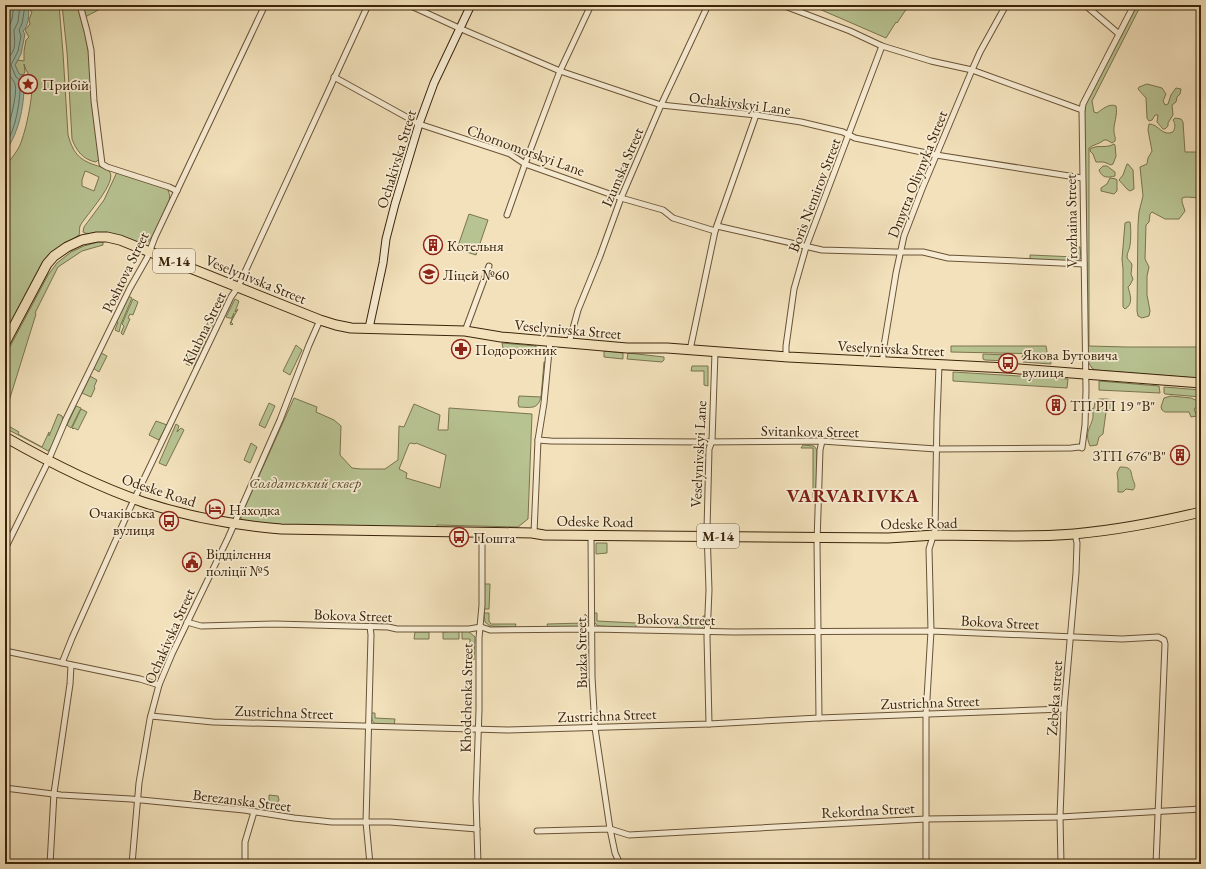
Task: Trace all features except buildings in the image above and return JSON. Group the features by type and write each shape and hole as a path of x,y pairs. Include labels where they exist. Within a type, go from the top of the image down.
{"highway":[{"name":"Veselynivska Street","path":"5,343 42,271 54,256 67,247 82,240 102,236 120,240 150,251 320,320 342,326 441,329 501,337 627,348 667,348 786,357 1007,368 1201,383"},
{"name":"Odeske Road","path":"5,437 49,460 135,499 182,514 234,524 297,530 534,533 544,535 890,538 934,535 1012,536 1075,534 1144,524 1201,512"}],"street":[{"path":"80,5 90,46 102,164 104,166 177,191"},
{"name":"Poshtova Street","path":"5,549 49,460 66,419 130,288 150,251 155,237 265,5"},
{"name":"Klubna Street","path":"62,663 72,637 135,499 223,313 238,287 368,5"},
{"name":"Ochakivskyi Lane","path":"409,5 560,71 661,105 756,115 801,122 843,132 856,138 936,156 1082,178"},
{"name":"Ochakivska Street","path":"370,328 386,239 419,124 434,83 471,5"},
{"path":"507,214 560,71 591,5"},
{"name":"Izumska Street","path":"569,343 578,310 621,198 661,105 708,5"},
{"path":"782,5 850,31 882,46 931,61 972,70 1082,110"},
{"name":"Dmytra Oliynyka Street","path":"883,362 883,352 900,252 910,216 980,52 1006,5"},
{"path":"1085,5 1119,34"},
{"name":"Vrozhaina Street","path":"1082,448 1085,425 1086,374 1082,110 1083,104 1134,5"},
{"name":"Boris Nemirov Street","path":"786,357 786,346 794,289 806,247 882,46"},
{"name":"Chornomorskyi Lane","path":"334,77 419,124 510,154 525,164 621,198 663,210 673,218 822,250 923,252 948,258 1084,264"},
{"path":"690,350 716,228 756,115"},
{"path":"465,331 489,266"},
{"name":"Ochakivska Street","path":"132,864 141,767 151,716 159,686 280,420 320,320"},
{"path":"534,533 538,440 544,403 550,341"},
{"name":"Veselynivskyi Lane","path":"709,724 709,590 707,536 709,449 712,442 715,352"},
{"path":"926,864 926,715 931,631 929,549 934,535 939,365"},
{"name":"Svitankova Street","path":"538,440 597,442 822,441 936,449 1082,448"},
{"path":"819,718 818,537 820,450 822,441"},
{"name":"Khodchenka Street","path":"478,864 476,799 482,532"},
{"name":"Zebeka street","path":"1061,864 1060,817 1064,709 1076,573 1077,543 1075,534"},
{"name":"Buzka Street","path":"591,535 592,677 595,728 610,829 620,864"},
{"name":"Bokova Street","path":"187,622 201,626 282,624 370,626 397,629 469,629 481,627 497,630 592,629 708,632 931,631 1122,639 1158,637 1164,640 1165,644 1158,811"},
{"path":"370,626 366,822 370,864"},
{"path":"5,651 140,679 159,686"},
{"path":"50,864 54,793 70,684 71,665"},
{"name":"Zustrichna Street","path":"151,716 206,721 508,730 709,724 819,718 1064,709"},
{"name":"Berezanska Street","path":"5,788 244,810 332,822 390,822 477,829"},
{"name":"Rekordna Street","path":"537,831 610,829 629,835 926,819 1060,817 1201,809"},
{"path":"1156,864 1158,811"},
{"path":"245,864 246,842 254,812"}],"green space":[{"path":"31,5 59,5 68,135 70,142 79,157 109,171 111,176 106,190 80,226 79,235 60,247 44,261 5,335 5,166 21,143 30,107 32,89 31,80 24,64 25,72 23,75 19,74 15,65 18,60 24,61 26,40 29,37 25,30 30,24 29,20 32,12 28,9 31,8","holes":["85,171 99,177 94,191 82,186"]},
{"path":"62,5 78,5 83,22 94,94 99,159 96,162 84,157 72,139 67,52"},
{"path":"82,5 89,5 102,8 85,17"},
{"path":"810,5 909,5 886,38"},
{"path":"1136,5 1141,5 1092,101 1094,112 1097,113 1111,105 1116,106 1116,116 1114,129 1115,141 1112,143 1104,140 1089,148 1089,346 1201,347 1201,376 1196,378 1095,370 1088,362 1085,106"},
{"path":"1147,84 1162,88 1166,94 1163,101 1165,105 1168,104 1171,95 1176,88 1181,89 1176,102 1172,105 1173,115 1165,129 1163,129 1157,122 1158,115 1155,115 1152,120 1149,121 1147,118 1146,98 1138,89 1139,87"},
{"path":"1175,118 1181,119 1183,122 1185,152 1201,152 1201,198 1182,198 1185,211 1179,219 1165,219 1152,212 1150,214 1149,222 1146,225 1145,259 1149,267 1147,276 1147,295 1150,311 1149,316 1142,318 1138,316 1137,311 1138,224 1143,196 1140,167 1147,164 1148,158 1152,151 1148,130 1149,124 1155,126 1163,132 1169,133 1173,132 1175,125 1173,120"},
{"path":"1114,144 1116,156 1113,164 1111,165 1104,162 1096,162 1090,149"},
{"path":"1127,164 1133,170 1134,189 1130,191 1119,180 1123,175"},
{"path":"1103,166 1107,166 1115,172 1115,176 1108,177 1102,175 1099,170"},
{"path":"117,172 167,189 169,192 169,201 156,230 147,243 137,242 108,233 88,234 83,232 84,227 104,200"},
{"path":"1110,178 1117,180 1117,191 1114,194 1101,191 1101,188 1107,184"},
{"path":"469,214 488,220 476,255 457,249"},
{"path":"1130,222 1131,233 1127,257 1132,265 1131,274 1133,279 1128,287 1130,304 1125,309 1123,307 1122,259 1125,223"},
{"path":"98,242 103,242 103,245 82,251 58,267 35,313 36,314 5,414 5,356 48,275 57,263 71,252"},
{"path":"1076,246 1080,247 1081,258 1077,261 1033,260 1030,258 1030,255 1076,257"},
{"path":"128,296 132,298 119,332 115,330 118,322 116,321"},
{"path":"133,299 138,302 133,315 130,314 128,318 130,319 123,335 121,333 124,326 122,324"},
{"path":"235,299 239,301 235,312 238,309 231,322 233,324 232,325 230,324 234,313 232,318 226,317"},
{"path":"208,322 212,323 212,329 200,353 195,351"},
{"path":"502,343 536,346 536,351 503,348"},
{"path":"296,345 302,350 290,375 283,371"},
{"path":"951,346 1046,346 1047,352 1045,354 951,352"},
{"path":"189,351 199,355 194,367 186,364 189,358 186,357"},
{"path":"604,351 623,353 623,359 604,357"},
{"path":"101,353 107,356 99,372 93,368"},
{"path":"628,353 664,357 664,360 662,362 627,359"},
{"path":"983,354 1007,355 1007,361 985,360 983,359"},
{"path":"1022,356 1050,357 1051,364 1023,362"},
{"path":"544,362 544,381 542,395 540,401 533,407 519,407 519,396 541,397"},
{"path":"692,366 708,366 708,386 704,385 704,371 691,371"},
{"path":"953,372 1068,379 1067,388 953,381"},
{"path":"90,376 97,380 91,397 82,393"},
{"path":"1099,381 1159,386 1160,393 1099,390"},
{"path":"1164,387 1201,390 1201,397 1165,394"},
{"path":"1171,396 1191,398 1200,402 1194,409 1197,416 1191,417 1189,412 1165,412 1162,410 1161,407 1164,398"},
{"name":"Солдатський сквер","path":"294,398 317,407 316,412 334,420 341,426 340,455 352,468 361,469 385,469 398,460 399,426 404,427 414,404 440,415 438,430 448,430 449,408 532,414 528,519 518,527 437,525 436,528 284,525 241,521 241,516","holes":["416,443 446,455 440,488 406,478 407,473 399,469 409,444"]},
{"path":"1099,399 1115,401 1112,411 1106,412 1103,434 1099,437 1097,445 1090,446 1088,440 1088,430 1093,419 1092,409 1094,408 1095,402"},
{"path":"269,403 275,406 265,428 259,425"},
{"path":"76,406 81,408 71,428 67,425"},
{"path":"81,409 87,412 78,430 73,429 72,428"},
{"path":"58,414 62,416 63,420 54,444 48,451 5,428 5,424 19,432 18,434 42,447 49,432 49,436"},
{"path":"156,421 167,425 159,440 149,435"},
{"path":"176,424 179,426 177,432 181,428 184,430 166,466 159,463"},
{"path":"251,443 257,447 250,463 244,460"},
{"path":"803,445 814,446 817,450 817,497 813,498 813,448 801,448"},
{"path":"1120,467 1130,470 1135,485 1133,490 1126,489 1123,492 1118,492 1117,473"},
{"path":"596,543 607,543 607,553 596,554"},
{"path":"484,584 490,584 489,609 484,609"},
{"path":"484,613 489,613 489,621 491,624 516,624 515,627 490,626 485,622"},
{"path":"594,613 597,613 597,621 636,623 636,628 598,626 594,622"},
{"path":"585,614 587,616 587,623 584,627 548,628 547,624 585,623"},
{"path":"703,616 706,616 705,625 701,629 676,629 676,625 679,625 679,623 703,622"},
{"path":"459,631 459,639 443,639 443,632"},
{"path":"462,631 468,631 475,637 474,660 470,660 470,639 462,639"},
{"path":"415,632 429,632 429,639 414,639"},
{"path":"371,713 375,713 375,718 395,719 394,725 375,724 372,720"},
{"path":"269,795 278,796 279,800 275,807 269,804"}],"water":[{"path":"5,5 30,6 28,9 29,14 27,24 23,31 25,34 21,54 15,65 19,74 24,76 24,96 18,126 5,152"}],"place":[{"name":"Прибій","path":"28,84"},
{"name":"Котельня","path":"433,245"},
{"name":"Ліцей №60","path":"429,274"},
{"name":"Подорожник","path":"461,349"},
{"name":"Якова Бутовича вулиця","path":"1008,363"},
{"name":"ТП РП 19 \"В\"","path":"1056,405"},
{"name":"ЗТП 676\"В\"","path":"1180,455"},
{"name":"Находка","path":"215,509"},
{"name":"Очаківська вулиця","path":"169,521"},
{"name":"Пошта","path":"459,537"},
{"name":"Відділення поліції №5","path":"192,562"}],"district":[{"name":"VARVARIVKA","path":"853,495"}]}
